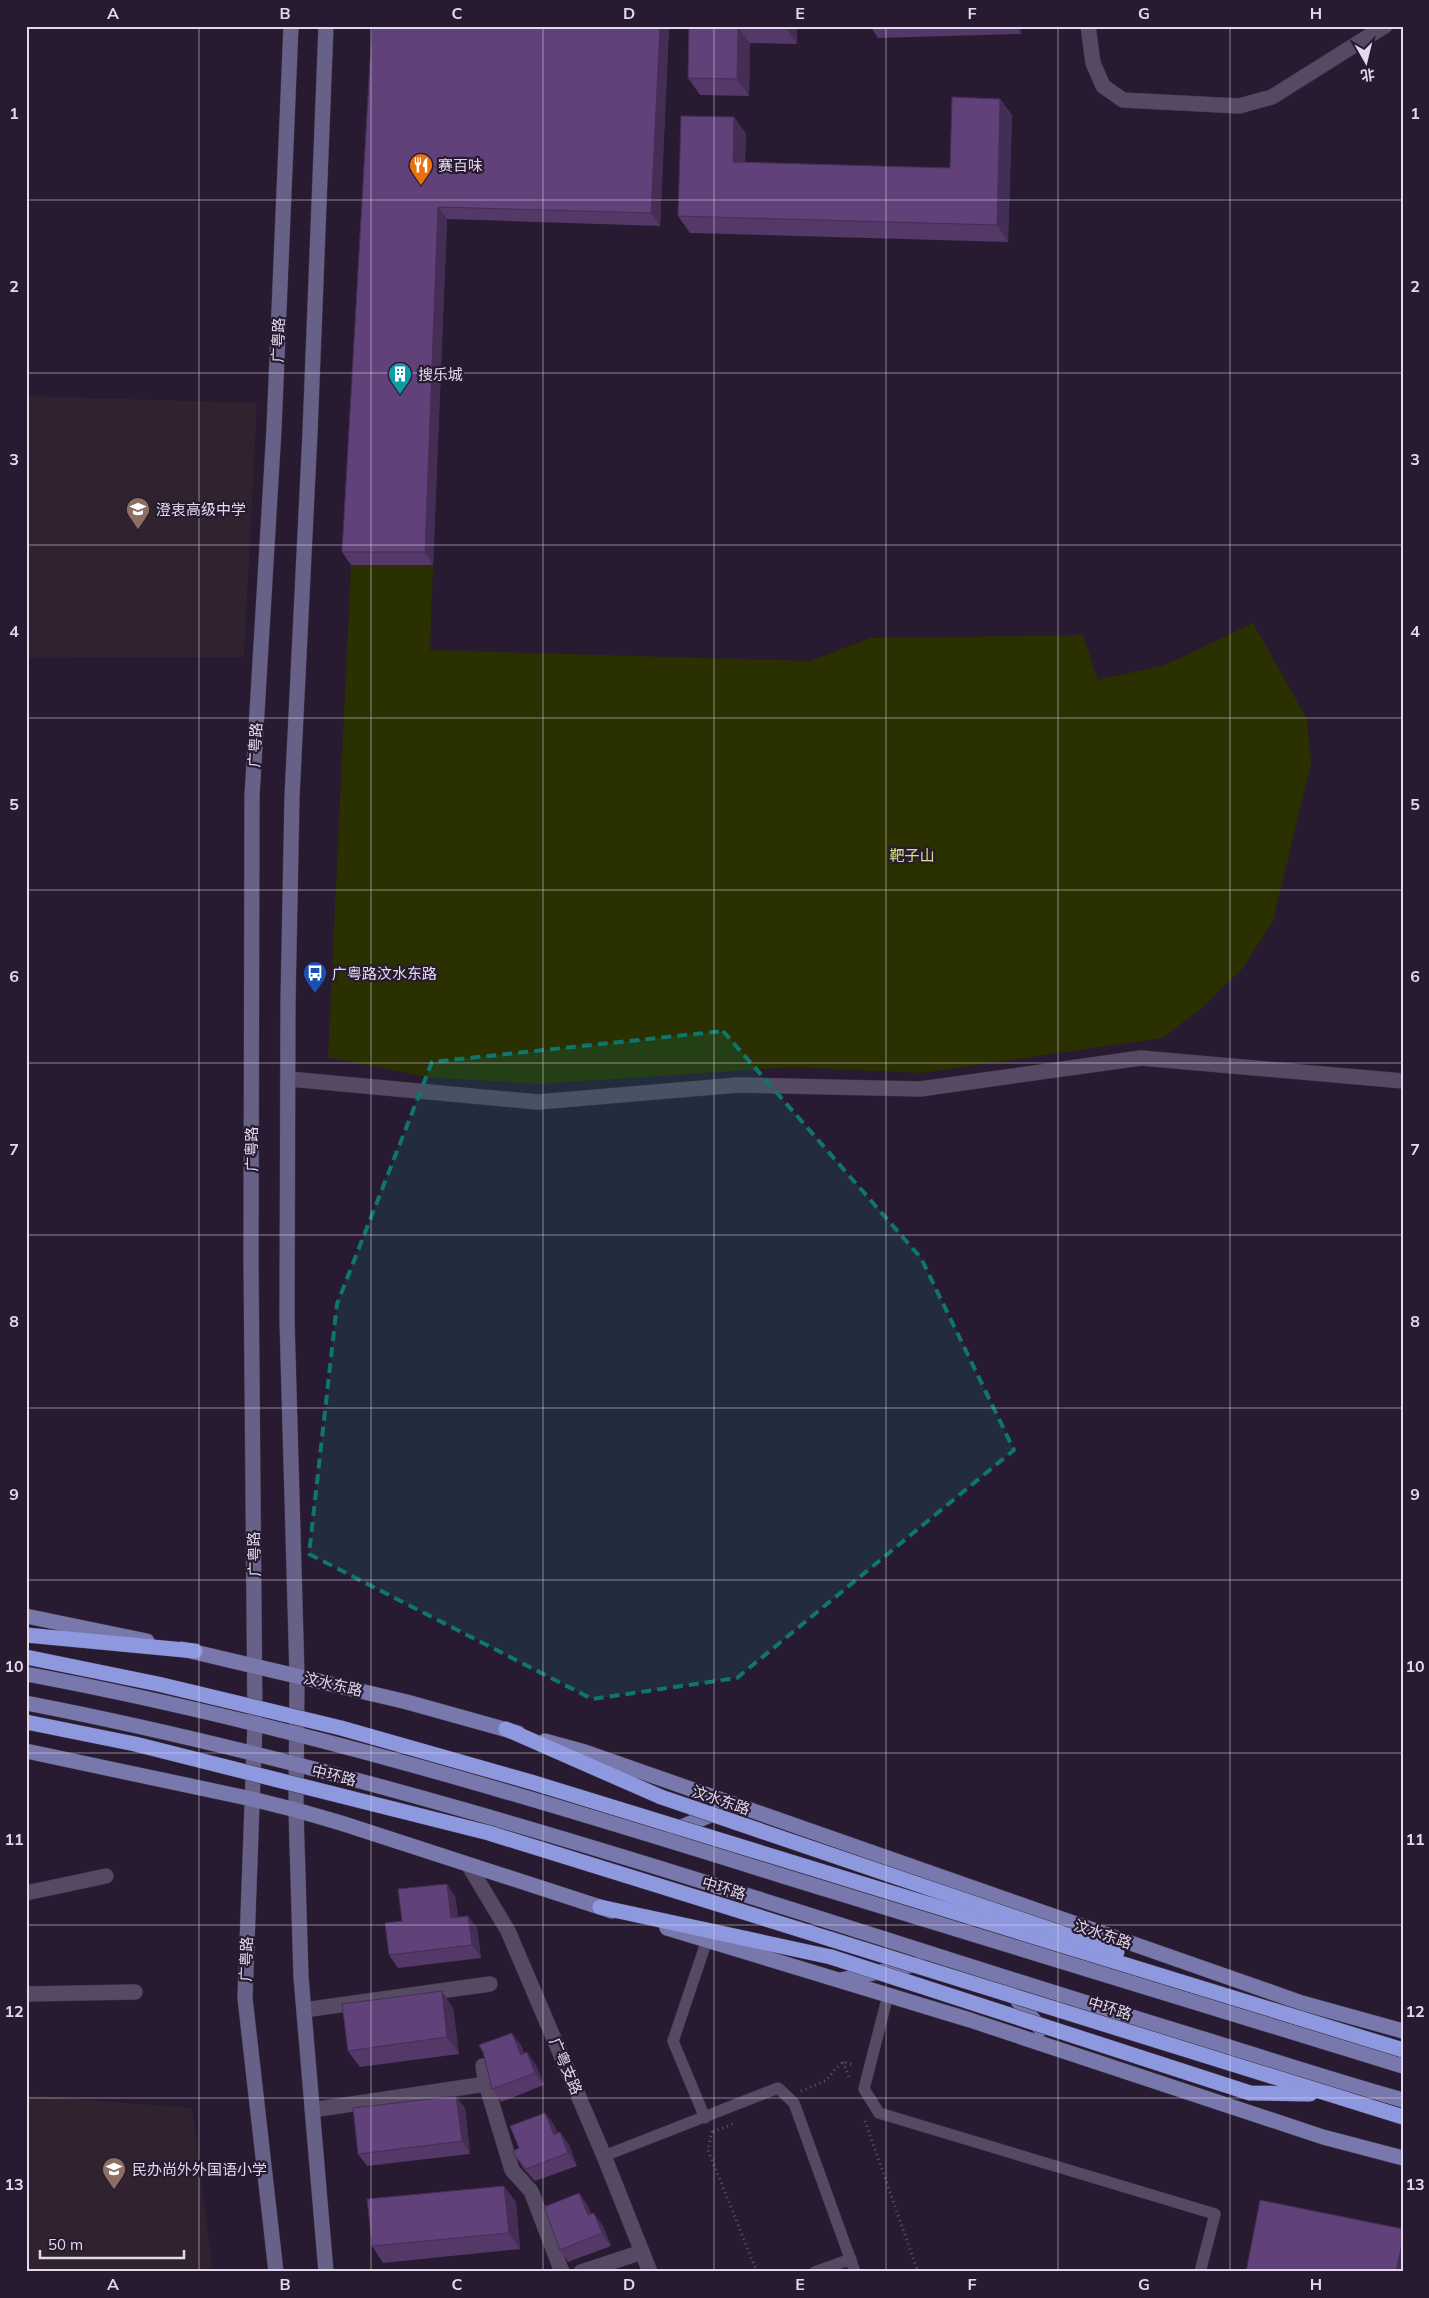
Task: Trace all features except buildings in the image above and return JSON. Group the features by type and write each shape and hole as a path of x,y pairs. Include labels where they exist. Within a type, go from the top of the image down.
{"highway":[{"path":"27,1635 195,1651"},
{"path":"26,1657 158,1684 340,1728 531,1782 1403,2049"},
{"name":"中环路","path":"26,1722 145,1746 489,1833 1403,2117"},
{"path":"506,1730 660,1797 1403,2049"},
{"path":"600,1907 831,1957 1250,2093 1328,2094"}],"main road":[{"name":"广粤路","path":"276,2272 245,1998 255,1723 251,1260 252,796 274,439 291,26"},
{"path":"326,26 310,433 292,796 288,1001 287,1319 297,1676 296,1810 304,2010 326,2272"},
{"name":"汶水东路","path":"26,1616 255,1665 407,1702 585,1752 1302,2003 1403,2030"},
{"path":"26,1674 180,1705 408,1762 658,1836 1403,2066"},
{"path":"26,1703 124,1722 344,1776 560,1839 1000,1978 1403,2100"},
{"path":"26,1752 252,1799 341,1823 469,1866 1056,2049 1323,2137 1403,2158"},
{"path":"658,1836 735,1804"},
{"path":"1038,1911 1099,1972"},
{"path":"839,1980 943,1959"},
{"path":"1000,1978 1056,2049"}],"street":[{"path":"1088,26 1093,63 1103,86 1123,100 1239,106 1272,97 1385,26"},
{"path":"289,1079 538,1102 738,1084 920,1088 1141,1058 1403,1081"},
{"name":"广粤支路","path":"469,1866 508,1931 604,2156 650,2272"},
{"path":"26,1893 106,1876"},
{"path":"304,2010 490,1984"},
{"path":"26,1994 135,1992"},
{"path":"483,2066 486,2084 512,2170 531,2191 562,2272"},
{"path":"312,2110 486,2084"},
{"path":"581,2272 642,2252"}],"lane":[{"path":"701,2120 673,2041 706,1940"},
{"path":"888,1996 864,2089 879,2113 1215,2214 1200,2272"},
{"path":"604,2156 701,2120 778,2088 794,2103 855,2272"},
{"path":"816,2272 851,2259"}],"path":[{"path":"843,2062 850,2081"},
{"path":"864,2118 918,2272"},
{"path":"701,2120 713,2132 708,2150 757,2272"}],"highlighted area":[{"path":"723,1031 921,1258 1014,1450 737,1678 592,1699 309,1554 337,1304 432,1062"}],"shaded area":[{"name":"澄衷高级中学","path":"26,396 257,403 244,657 26,658"},
{"name":"民办尚外外国语小学","path":"26,2095 192,2108 213,2272 26,2272"}],"green space":[{"name":"靶子山","path":"351,565 433,565 430,650 810,661 870,638 1083,635 1098,680 1165,665 1253,623 1307,719 1311,764 1273,921 1243,968 1201,1009 1162,1038 922,1073 795,1067 539,1084 427,1077 328,1057"}],"place":[{"name":"赛百味","path":"421,186"},
{"name":"搜乐城","path":"400,395"},
{"name":"澄衷高级中学","path":"138,530"},
{"name":"广粤路汶水东路","path":"315,994"},
{"name":"民办尚外外国语小学","path":"114,2190"}]}
